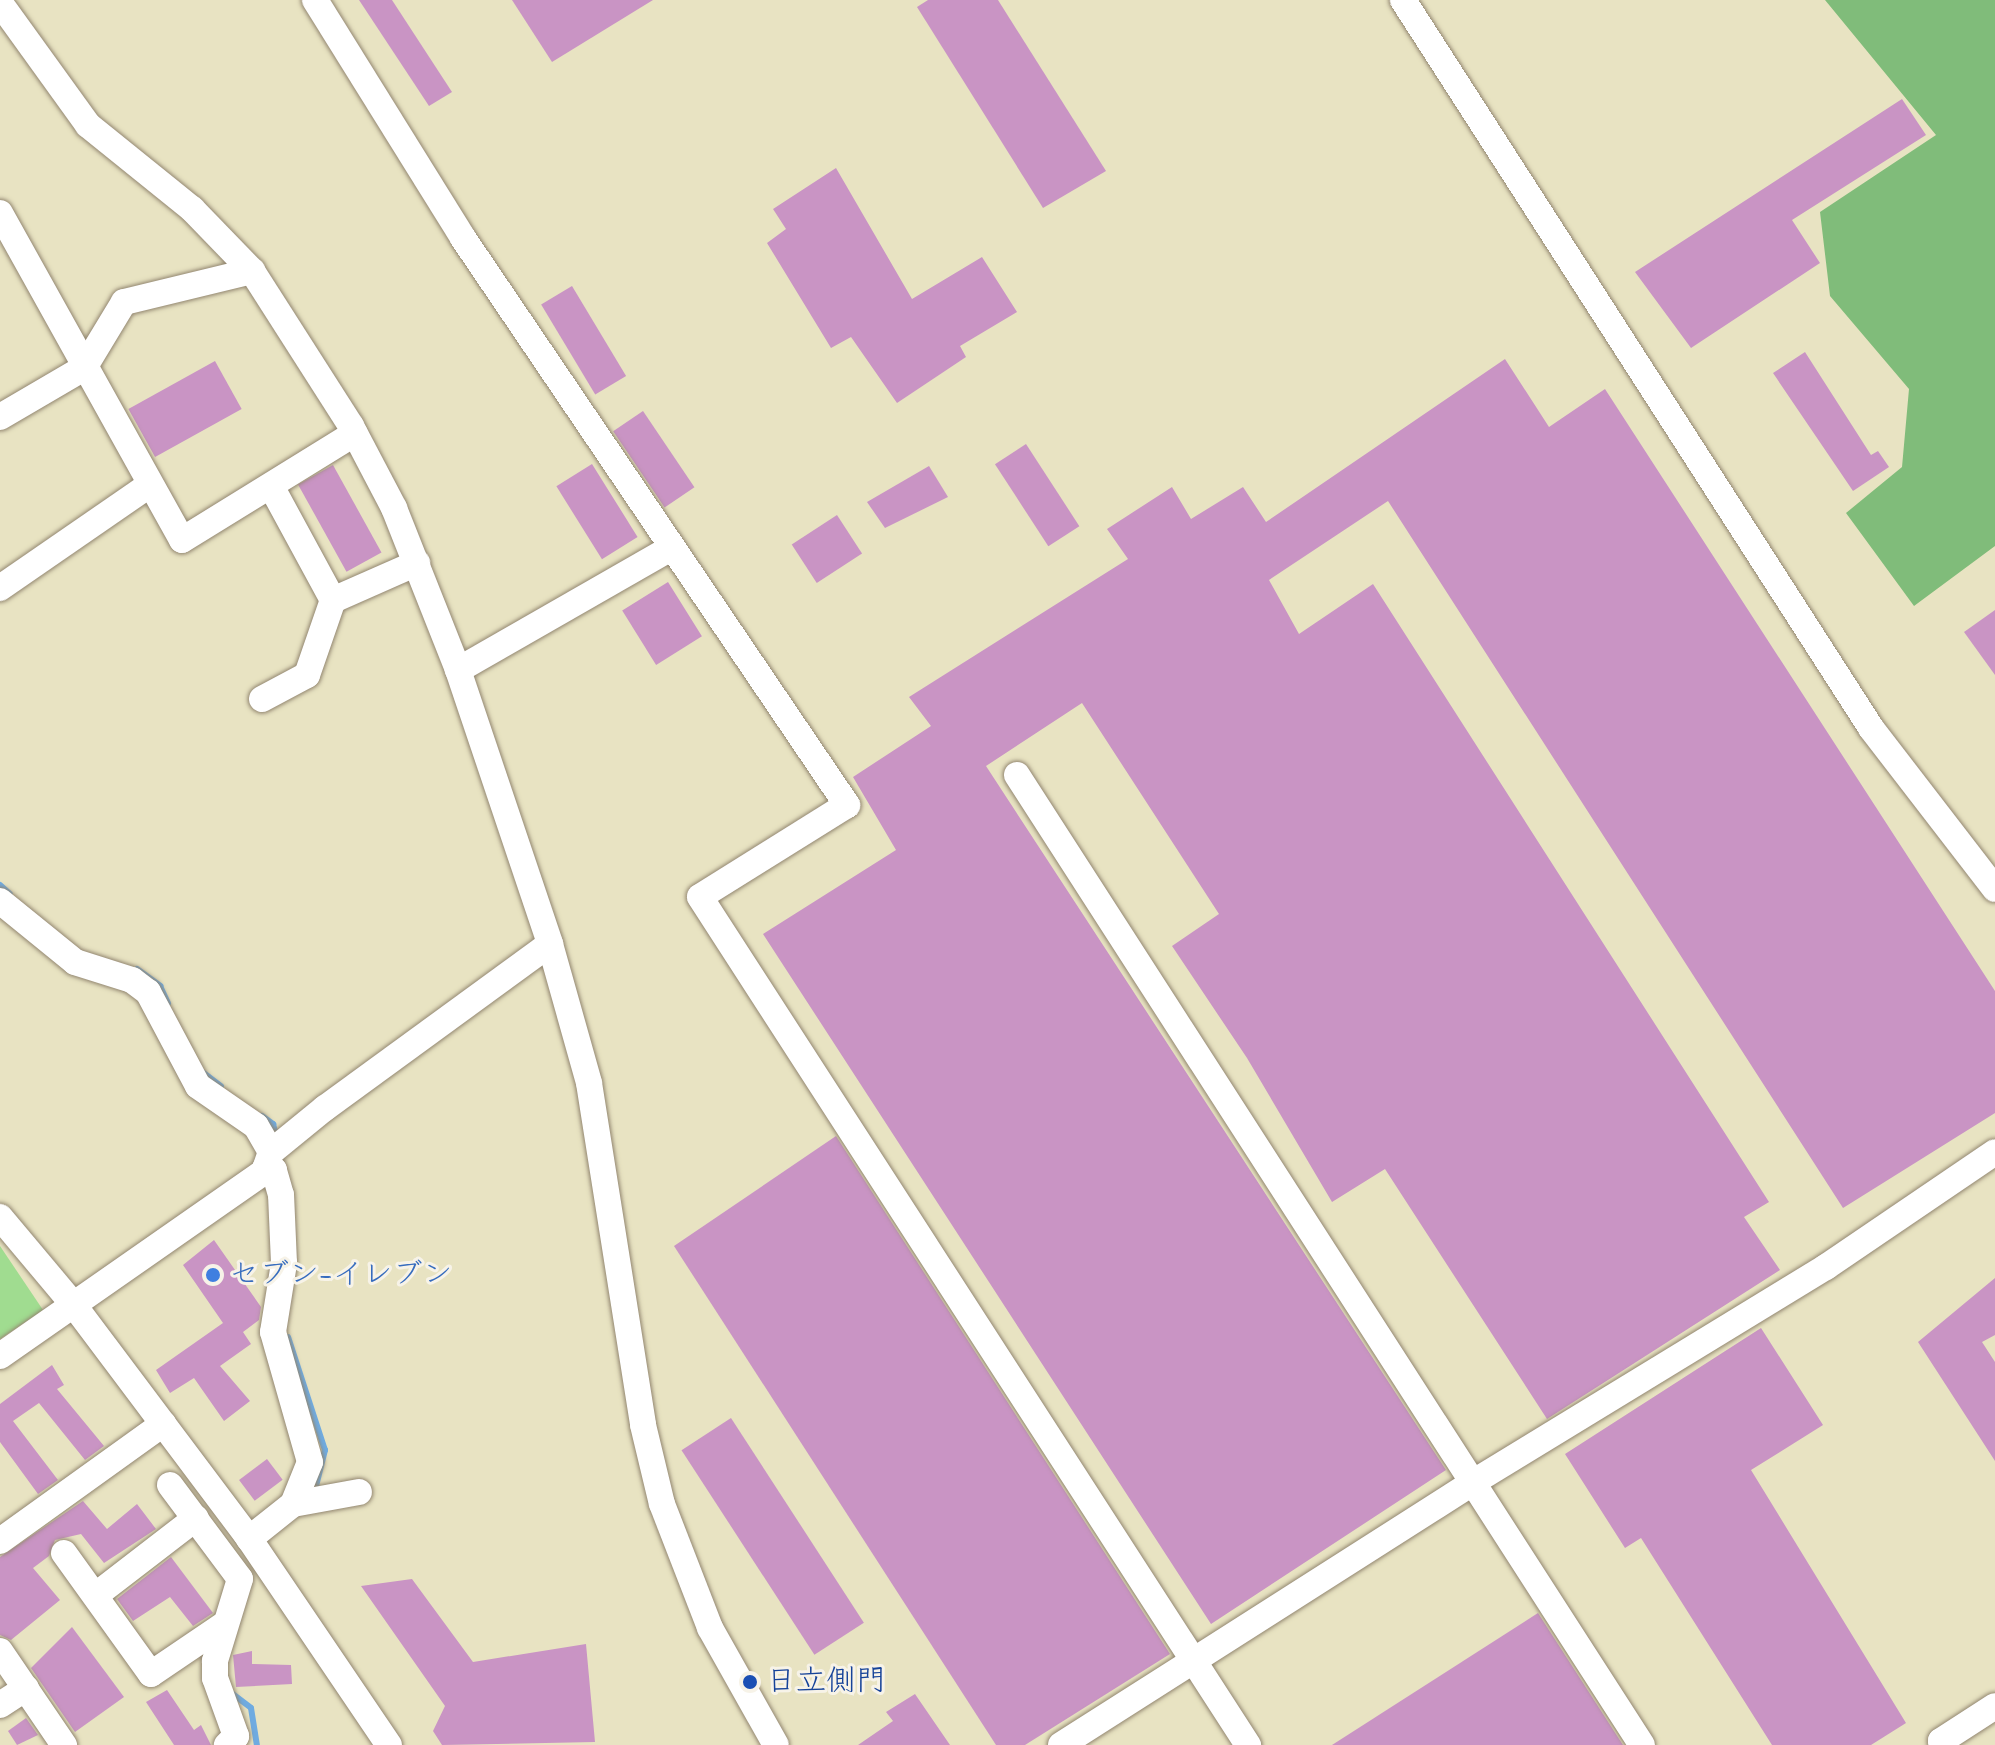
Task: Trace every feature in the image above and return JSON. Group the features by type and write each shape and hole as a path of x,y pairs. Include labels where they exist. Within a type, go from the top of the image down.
{"street":[{"path":"315,0 463,238 847,805 700,897 1248,1745"},
{"path":"1403,0 1871,728 1995,889"},
{"path":"0,3 106,144 192,209 252,271 355,433 417,563 458,670 550,944 589,1083 640,1410 662,1504 710,1628 776,1745"},
{"path":"0,213 148,486 182,540 355,433"},
{"path":"0,417 84,368 124,302 252,271"},
{"path":"0,588 148,486"},
{"path":"271,486 333,600"},
{"path":"458,670 671,548"},
{"path":"262,699 307,675 333,600 417,563"},
{"path":"1017,775 1642,1745"},
{"path":"0,901 75,962 132,980 148,992 198,1086 256,1126 275,1152 274,1170 281,1195 284,1263 273,1332 310,1462 294,1504"},
{"path":"0,1356 550,944"},
{"path":"1061,1745 1472,1483 1826,1267 1995,1152"},
{"path":"0,1217 73,1304 249,1539 389,1745"},
{"path":"0,1541 163,1424"},
{"path":"170,1485 240,1579 222,1626 215,1678 236,1736 227,1745"},
{"path":"249,1539 294,1504 359,1492"},
{"path":"96,1595 196,1518"},
{"path":"64,1553 151,1674 222,1626"},
{"path":"0,1651 64,1745"},
{"path":"0,1705 26,1688"},
{"path":"1944,1745 1941,1741 1995,1706"}],"green space":[{"path":"1825,0 1995,0 1995,546 1914,606 1846,513 1902,467 1909,389 1830,296 1820,212 1936,135"},
{"path":"0,1246 43,1310 0,1339"}],"building":[{"path":"359,0 392,0 452,92 429,106"},
{"path":"512,0 653,0 552,62"},
{"path":"928,0 998,0 1106,171 1043,208 917,7"},
{"path":"1902,99 1926,135 1792,220 1820,263 1691,348 1635,272"},
{"path":"836,168 912,299 982,257 1017,312 960,346 966,357 897,403 851,337 831,348 767,243 786,229 773,209"},
{"path":"572,286 626,376 595,395 541,305"},
{"path":"1805,352 1871,455 1878,451 1889,467 1853,491 1773,373"},
{"path":"1505,359 1549,427 1605,389 1995,991 1995,1113 1843,1208 1388,501 1269,580 1299,634 1373,584 1769,1202 1744,1217 1780,1270 1547,1419 1385,1169 1332,1202 1247,1058 1172,946 1219,914 1082,703 986,766 1446,1470 1211,1624 763,934 896,850 853,777 931,726 909,697 1128,559 1107,529 1172,487 1191,519 1243,487 1266,522"},
{"path":"215,361 242,409 155,457 128,409"},
{"path":"643,411 694,487 665,507 613,431"},
{"path":"1026,444 1079,526 1048,546 995,464"},
{"path":"592,464 638,537 602,559 556,486"},
{"path":"333,465 381,552 346,572 298,484"},
{"path":"929,466 948,497 885,528 867,502"},
{"path":"837,515 862,554 817,583 792,544"},
{"path":"668,582 702,636 656,665 622,611"},
{"path":"1995,610 1995,675 1964,632"},
{"path":"836,1136 1170,1654 1025,1745 996,1745 674,1246"},
{"path":"214,1240 261,1307 259,1320 243,1332 251,1344 220,1366 250,1401 224,1421 194,1378 170,1393 156,1370 223,1323 183,1265"},
{"path":"1995,1278 1995,1335 1982,1342 1995,1362 1995,1461 1918,1342"},
{"path":"1761,1328 1823,1425 1751,1470 1906,1723 1871,1745 1772,1745 1641,1538 1625,1548 1565,1454"},
{"path":"52,1365 64,1385 57,1389 104,1446 85,1460 39,1403 13,1421 58,1480 38,1494 0,1442 0,1404"},
{"path":"731,1418 864,1623 814,1655 682,1450"},
{"path":"267,1459 283,1480 255,1501 239,1480"},
{"path":"83,1501 107,1529 137,1504 156,1529 104,1563 81,1534 55,1540 49,1556 33,1568 60,1600 11,1640 0,1635 0,1557"},
{"path":"171,1557 213,1613 193,1626 170,1597 133,1621 117,1599"},
{"path":"412,1579 473,1662 586,1644 595,1742 442,1745 433,1731 445,1706 361,1586"},
{"path":"1538,1613 1623,1745 1332,1745"},
{"path":"72,1627 124,1697 75,1732 31,1668"},
{"path":"252,1651 252,1664 291,1665 292,1684 236,1687 233,1655"},
{"path":"167,1690 194,1730 201,1725 211,1745 174,1745 146,1702"},
{"path":"915,1694 950,1745 858,1745 893,1721 886,1712"},
{"path":"26,1718 38,1735 17,1745 8,1731"}],"waterway":[{"path":"0,885 10,894"},
{"path":"137,969 160,986 168,1003"},
{"path":"201,1071 221,1086"},
{"path":"262,1116 273,1124 277,1139"},
{"path":"288,1337 325,1450 315,1490"},
{"path":"230,1692 251,1708 257,1745"}],"place":[{"name":"セブン-イレブン","path":"213,1275"},
{"name":"日立側門","path":"750,1682"}]}
